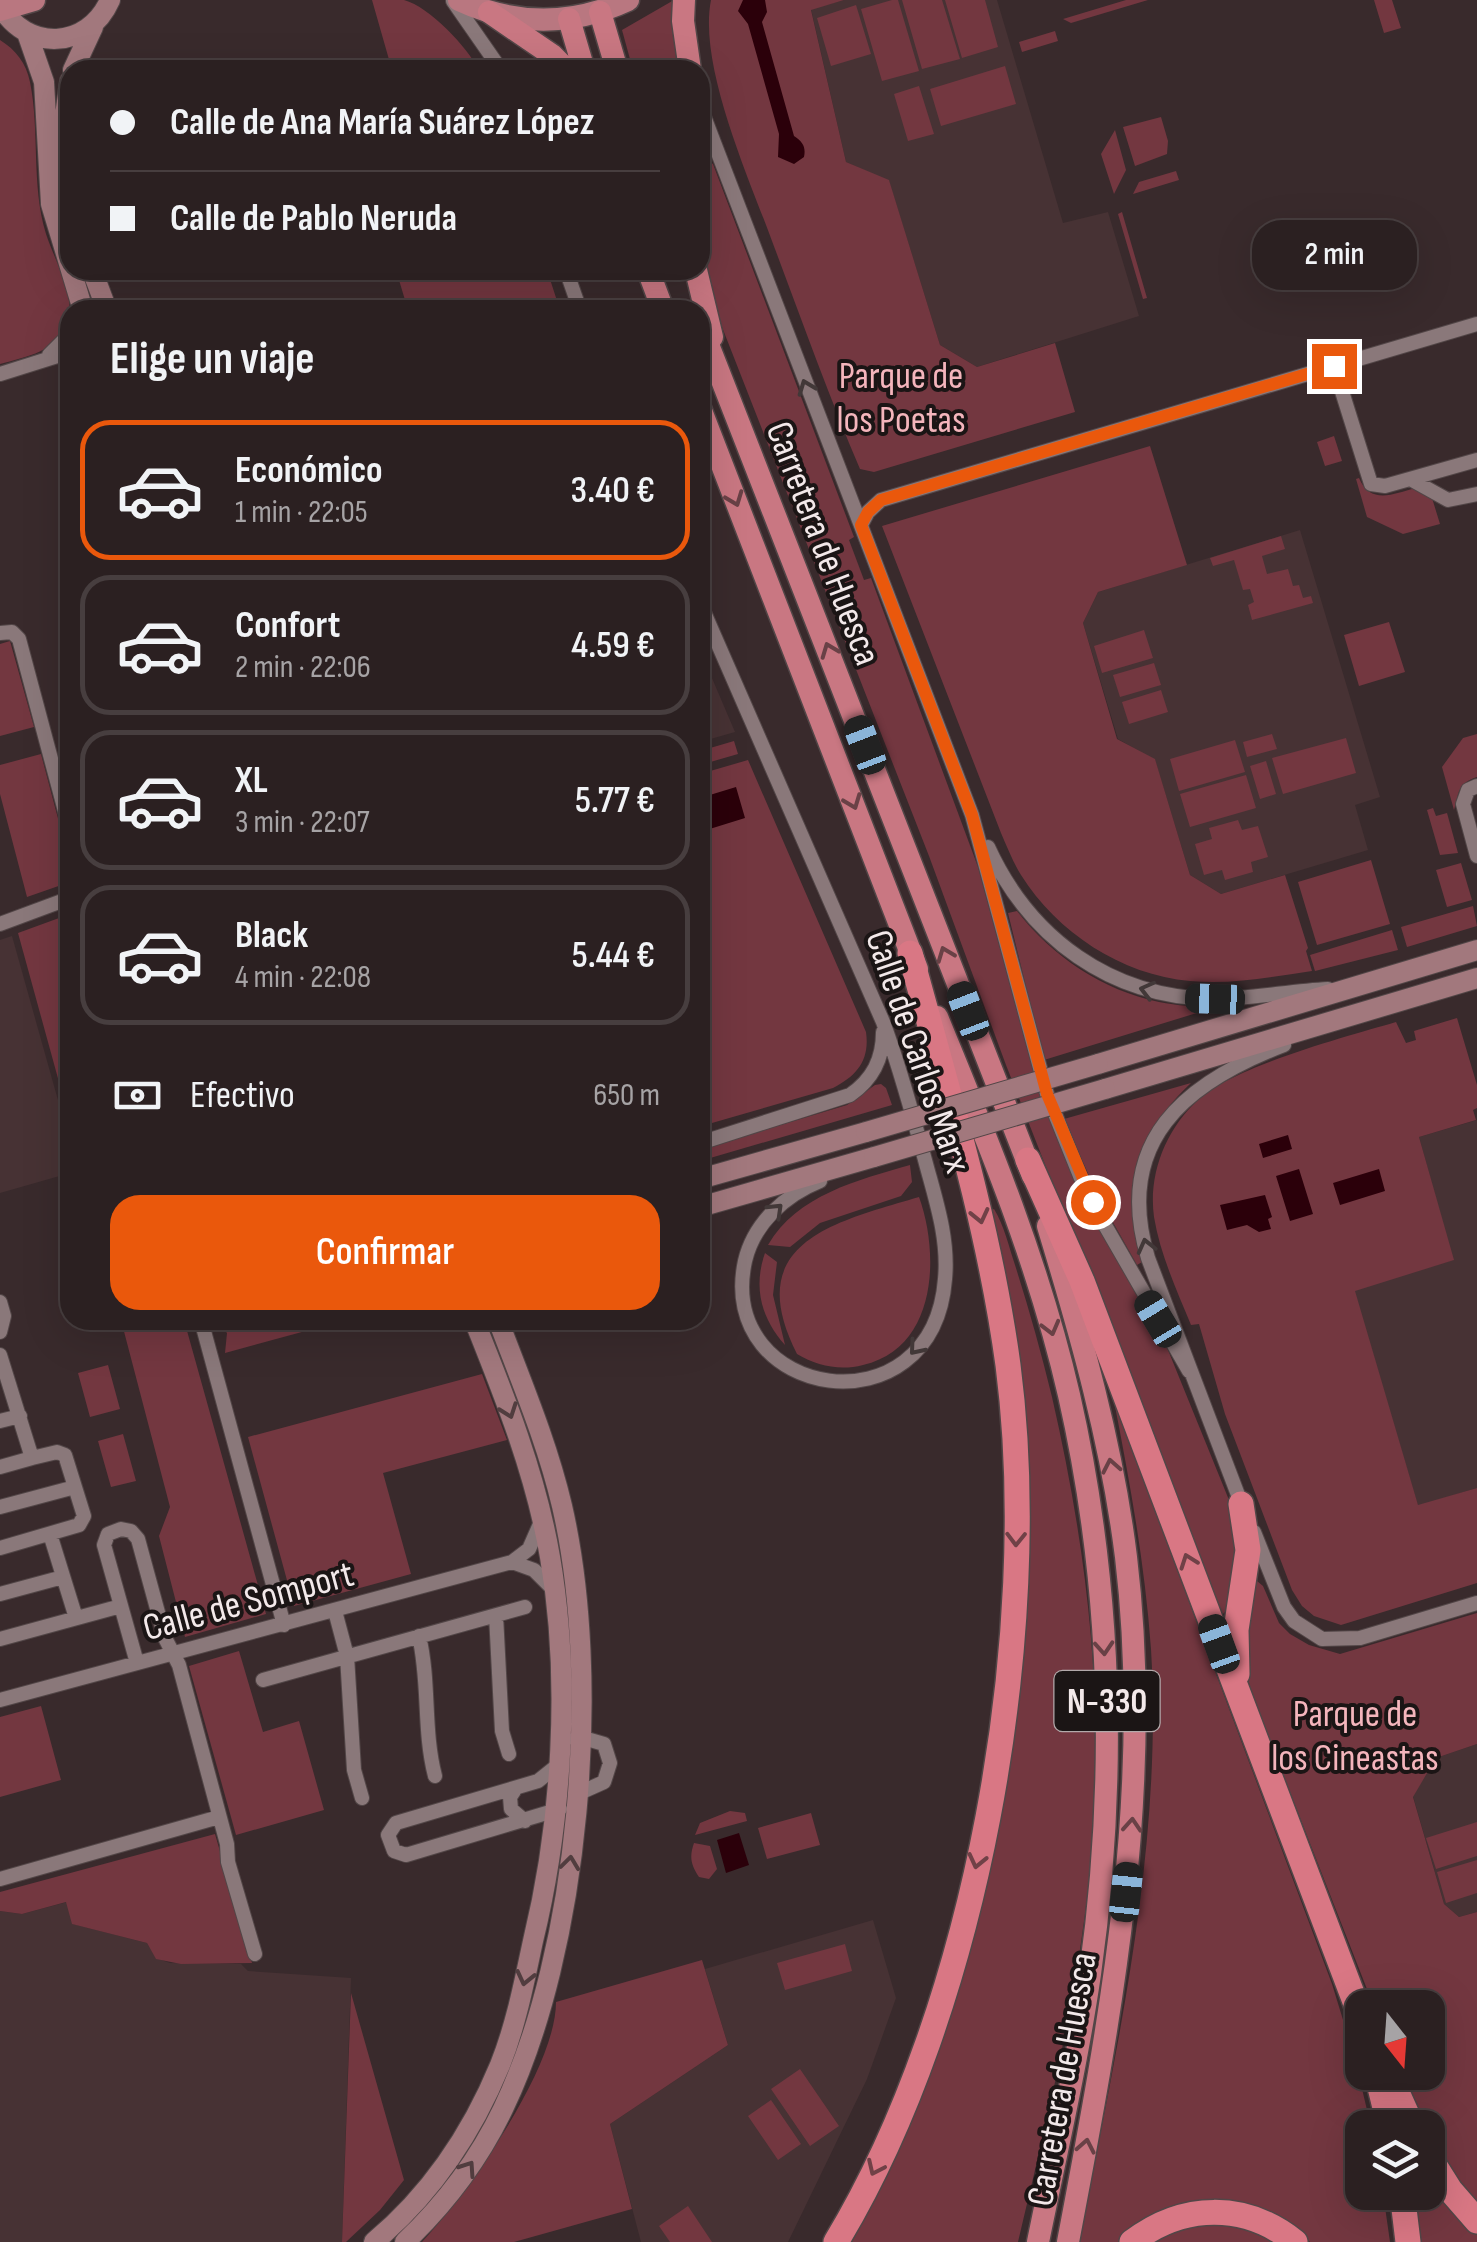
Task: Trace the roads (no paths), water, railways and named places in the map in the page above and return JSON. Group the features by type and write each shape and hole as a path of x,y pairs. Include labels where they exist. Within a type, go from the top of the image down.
{"highway":[{"path":"684,0 689,60"},
{"path":"598,6 614,60"},
{"path":"566,10 581,60"},
{"path":"489,12 557,60"},
{"path":"710,325 725,384"},
{"name":"Carretera de Huesca","path":"710,348 1028,1160 1103,1426 1126,1557 1135,1696 1131,1837 1100,2075 1068,2242"},
{"name":"Carretera de Huesca","path":"710,434 910,953 1000,1168 1040,1286 1079,1445 1098,1574 1107,1718 1102,1862 1090,1975 1038,2242"},
{"path":"836,2242 854,2213 910,2092 954,1961 994,1780 1014,1619 1017,1506 1006,1352 982,1220 910,953"},
{"path":"1028,1160 1082,1281 1352,1990"},
{"path":"1242,1504 1248,1550 1236,1630 1236,1658 1246,1718"},
{"path":"1445,2182 1477,2222"},
{"path":"1404,2210 1408,2242"},
{"path":"1132,2242 1155,2226 1204,2212 1254,2218 1296,2242"},
{"path":"845,2242 854,2213"}],"main road":[{"path":"1,8 34,0"},
{"path":"78,60 110,0"},
{"path":"456,0 529,20 628,0"},
{"path":"1,8 26,33 44,82 47,160 53,214 60,237"},
{"path":"26,33 61,40 94,25"},
{"path":"710,1176 1477,950"},
{"path":"710,1204 1477,978"},
{"path":"374,2242 437,2177 466,2132 500,2063 536,1932 555,1813 560,1669 550,1555 526,1457 478,1330"},
{"path":"405,2242 455,2186 486,2140 513,2087 554,1952 578,1792 580,1737 573,1575 562,1506 503,1330"}],"street":[{"path":"456,0 495,60"},
{"path":"710,132 972,815 1003,878 1033,919 1066,950 1114,978 1158,994 1198,998 1348,988"},
{"path":"861,525 881,500 1477,324"},
{"path":"36,363 60,346"},
{"path":"0,374 60,355"},
{"path":"36,363 60,362"},
{"path":"1334,366 1371,484 1380,487 1411,480 1477,460"},
{"path":"1443,498 1438,484 1454,467"},
{"path":"842,478 854,492 881,500"},
{"path":"1411,480 1454,501 1477,494"},
{"name":"Calle de Carlos Marx","path":"710,625 882,1022 906,1091 946,1257 943,1296 926,1338 898,1368 856,1383 820,1382 784,1364 760,1340 746,1306 744,1266 759,1230 784,1201 872,1157"},
{"path":"6,632 19,639 60,793"},
{"path":"1477,786 1468,790 1463,804 1477,856"},
{"path":"972,815 1047,1094 1106,1228 1189,1371"},
{"path":"0,924 60,902"},
{"path":"1396,1001 1258,1055 1216,1076 1180,1103 1154,1141 1141,1182 1140,1220 1148,1258 1189,1371 1284,1607 1307,1631 1322,1639 1338,1641 1477,1603"},
{"path":"710,1140 862,1087 881,1059 882,1022"},
{"path":"0,1302 4,1319 0,1332"},
{"path":"204,1330 284,1625"},
{"path":"0,1355 32,1458"},
{"path":"0,1422 20,1416"},
{"path":"0,1467 63,1453 83,1521 0,1548"},
{"path":"0,1507 76,1487"},
{"path":"542,1518 534,1542 515,1560 534,1570 555,1593"},
{"path":"137,1663 104,1539 113,1531 132,1531 138,1539 165,1638 179,1665 255,1954"},
{"path":"50,1534 76,1618"},
{"path":"550,1555 573,1575"},
{"name":"Calle de Somport","path":"0,1700 515,1560 550,1555"},
{"path":"0,1594 63,1577"},
{"path":"0,1639 121,1606"},
{"path":"264,1680 525,1607"},
{"path":"335,1611 347,1656 354,1770 362,1798"},
{"path":"496,1615 502,1731 509,1754"},
{"path":"420,1636 426,1664 429,1752 435,1776"},
{"path":"580,1737 604,1744 610,1763 604,1782 578,1792 555,1813 406,1855 394,1851 388,1835 396,1823 546,1777 568,1744 580,1737"},
{"path":"516,1788 510,1797 511,1809 525,1821"},
{"path":"0,1879 219,1817"}],"park label":[{"name":"Parque de los Poetas","path":"901,397"},
{"name":"Parque de los Cineastas","path":"1355,1735"}]}
